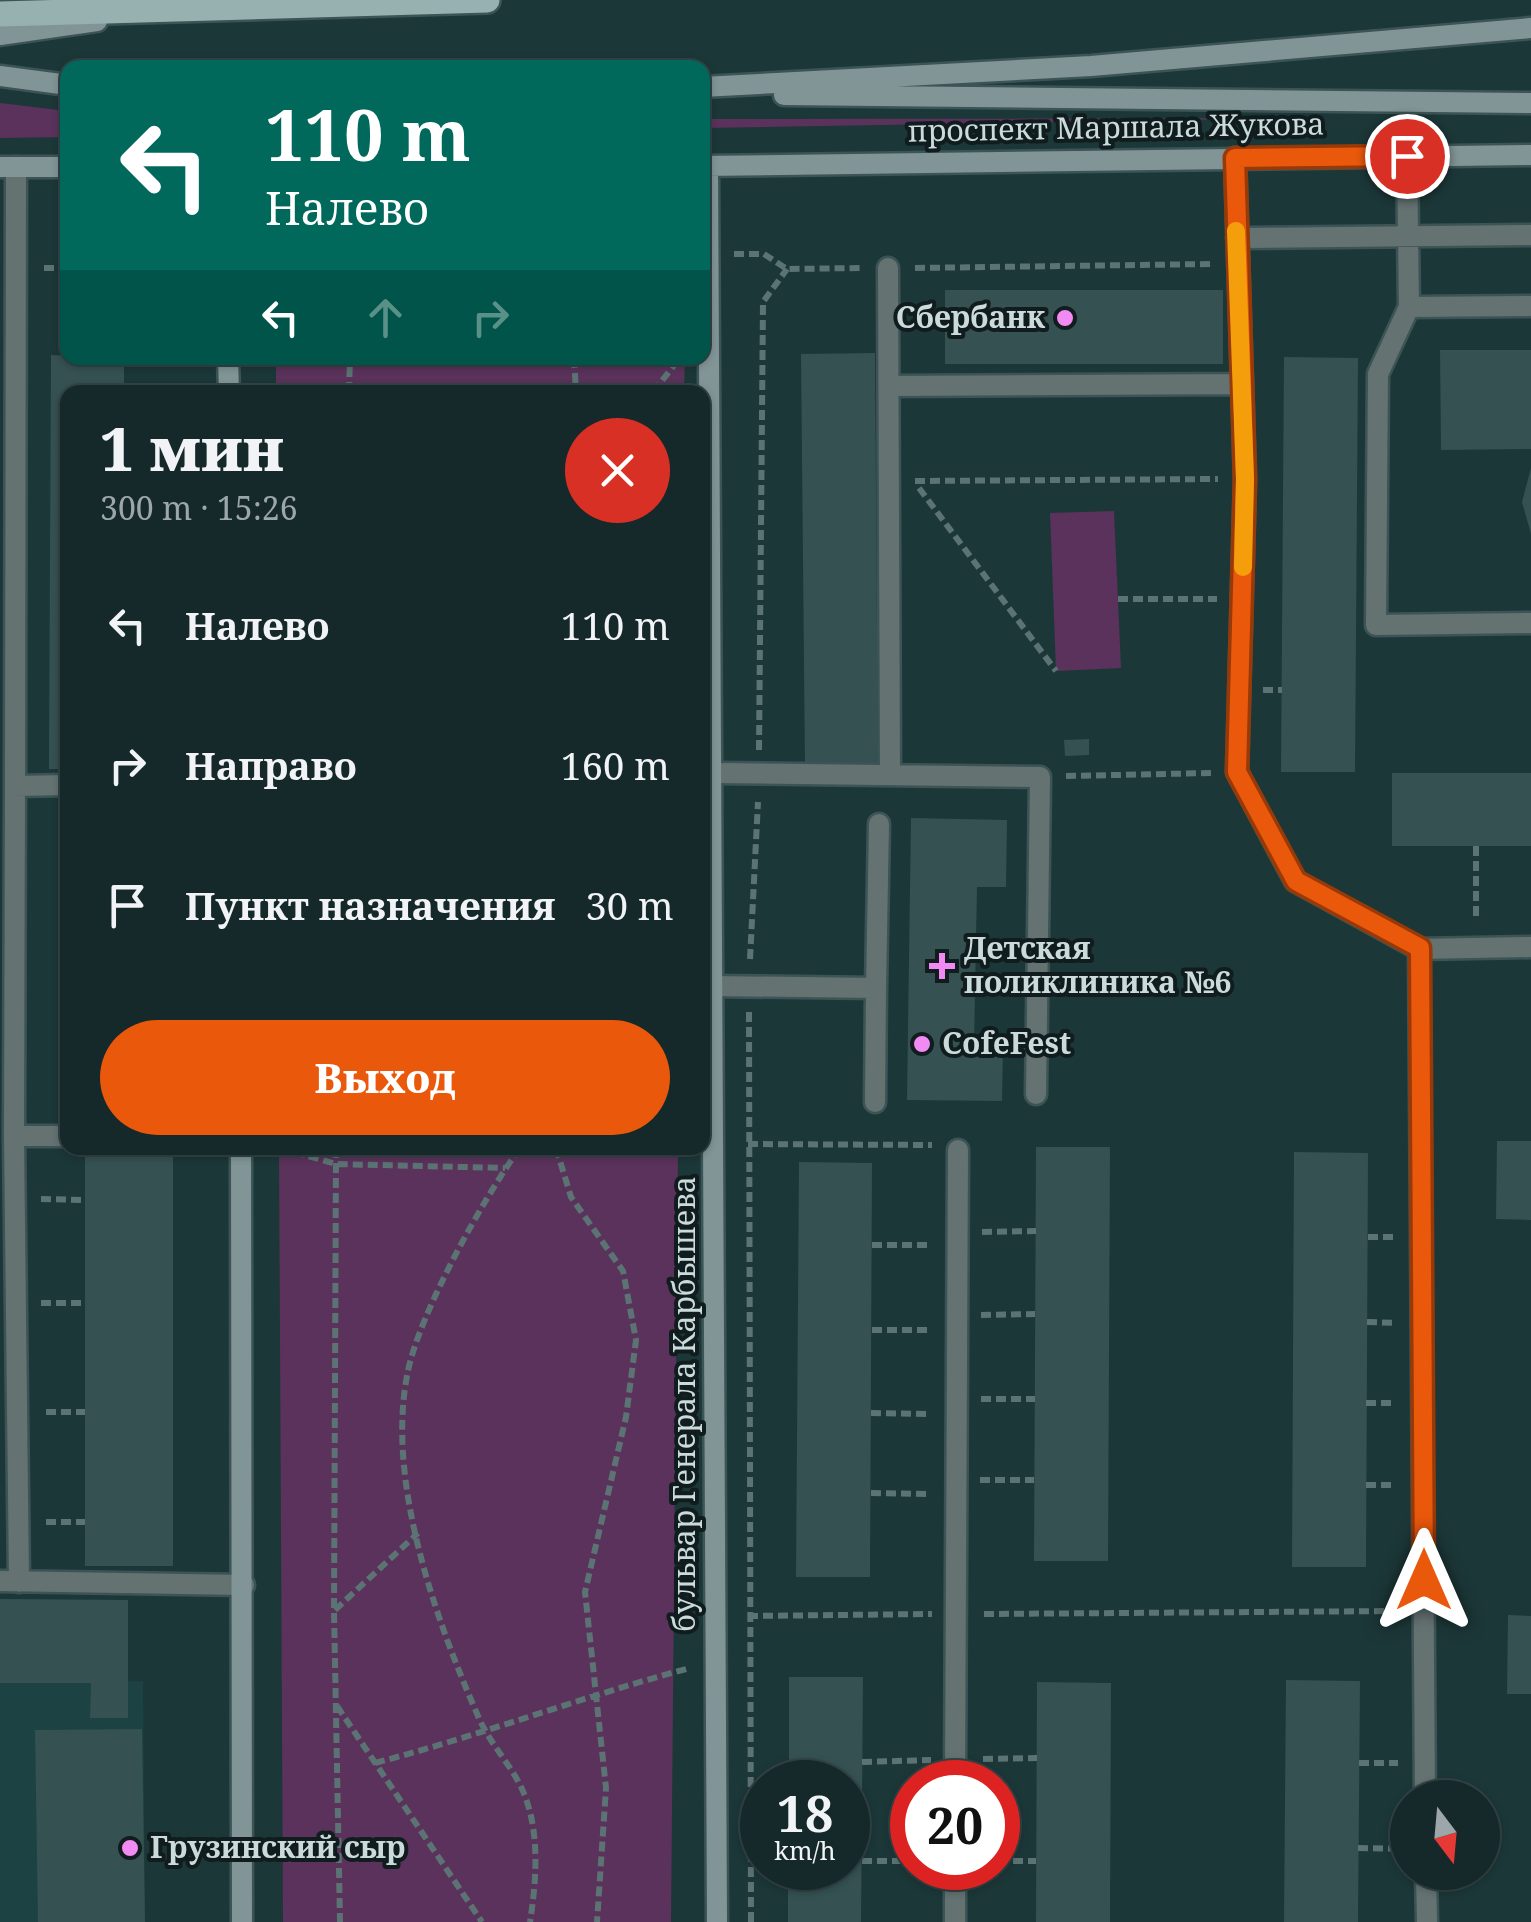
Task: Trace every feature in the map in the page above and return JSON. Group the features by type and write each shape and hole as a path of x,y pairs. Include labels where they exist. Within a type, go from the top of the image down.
{"main road":[{"path":"0,14 487,0"},
{"path":"0,35 178,8"},
{"path":"710,90 1091,66 1531,28"},
{"path":"0,76 60,84"},
{"path":"710,90 1531,103"},
{"name":"проспект Маршала Жукова","path":"710,166 1531,155"},
{"path":"8,167 60,167"},
{"name":"бульвар Генерала Карбышева","path":"710,461 717,1922"},
{"path":"241,1155 242,1922"}],"lane":[{"path":"1407,156 1409,307 1378,374 1376,624 1531,623"},
{"path":"1235,158 1245,479 1237,772 1296,881 1420,948 1531,947"},
{"path":"8,167 16,786 12,1199 18,1522 9,1581 244,1585"},
{"path":"1236,238 1531,235"},
{"path":"888,268 890,775"},
{"path":"1409,307 1531,306"},
{"path":"889,386 1242,384"},
{"path":"713,773 1040,777 1036,1094"},
{"path":"16,786 60,785"},
{"path":"875,1102 879,824"},
{"path":"1420,948 1425,1780"},
{"path":"714,986 876,988"},
{"path":"14,1136 60,1136"},
{"path":"955,1760 958,1150"},
{"path":"954,1922 955,1890"},
{"path":"1426,1890 1426,1922"}],"path":[{"path":"710,253 764,254 787,268 1238,263"},
{"path":"750,1922 749,986 759,774 763,302 787,268"},
{"path":"660,385 675,365"},
{"path":"889,481 1245,479"},
{"path":"914,480 1056,671"},
{"path":"1118,599 1242,599"},
{"path":"1040,777 1237,772"},
{"path":"1476,846 1476,948"},
{"path":"748,1144 939,1145 958,1150"},
{"path":"304,1155 336,1164 505,1168"},
{"path":"336,1155 334,1610 340,1922"},
{"path":"515,1155 445,1278 408,1370 402,1456 451,1654 486,1734 520,1783 536,1838 530,1922"},
{"path":"558,1155 571,1197 624,1271 636,1340 626,1417 585,1592 606,1788 597,1922"},
{"path":"12,1199 85,1200"},
{"path":"872,1245 1036,1231"},
{"path":"14,1302 85,1303"},
{"path":"872,1330 1035,1314"},
{"path":"871,1413 1035,1399"},
{"path":"16,1411 85,1412"},
{"path":"871,1494 1034,1480"},
{"path":"18,1522 85,1522"},
{"path":"334,1610 418,1533"},
{"path":"748,1616 1424,1611"},
{"path":"375,1763 486,1734 596,1692 716,1661"},
{"path":"336,1705 482,1922"},
{"path":"1359,1762 1425,1764"},
{"path":"1358,1848 1390,1849"},
{"path":"1020,1861 1036,1861"}],"shaded area":[{"path":"0,103 60,110 60,137 0,138"},
{"path":"1309,118 710,128 710,119"},
{"path":"276,365 685,365 684,385 276,385"},
{"path":"1114,511 1121,668 1056,671 1050,513"},
{"path":"279,1155 678,1155 671,1922 283,1922"},
{"path":"143,1681 145,1922 0,1922 0,1683"}],"building":[{"path":"945,290 1223,290 1223,364 945,364"},
{"path":"1440,350 1531,350 1531,449 1441,450"},
{"path":"875,353 878,768 805,769 801,354"},
{"path":"51,355 60,355 60,365 124,365 124,385 60,385 60,769 49,769"},
{"path":"1284,357 1358,358 1355,772 1281,772"},
{"path":"1531,468 1531,534 1522,502"},
{"path":"1089,739 1089,755 1065,756 1064,740"},
{"path":"1392,773 1531,773 1531,846 1392,846"},
{"name":"Детская поликлиника №6","path":"911,818 1007,820 1006,887 977,887 974,1045 1003,1045 1002,1101 907,1100"},
{"path":"1497,1141 1531,1141 1531,1220 1496,1219"},
{"path":"1036,1147 1110,1147 1108,1561 1034,1561"},
{"path":"1294,1152 1368,1153 1366,1567 1292,1567"},
{"path":"85,1156 173,1156 173,1566 85,1566"},
{"path":"799,1162 872,1163 870,1577 796,1577"},
{"path":"0,1599 128,1600 128,1718 90,1718 91,1683 0,1683"},
{"path":"1508,1615 1531,1616 1531,1694 1507,1694"},
{"path":"789,1677 863,1677 862,1760 789,1760"},
{"path":"1286,1680 1360,1681 1358,1922 1284,1922"},
{"path":"1037,1682 1111,1683 1110,1922 1036,1922"},
{"path":"142,1729 145,1922 38,1922 35,1730"},
{"path":"788,1890 861,1890 861,1922 788,1922"}],"slow traffic":[{"path":"1236,231 1245,479 1243,567"}],"place":[{"name":"Сбербанк","path":"1065,318"},
{"name":"Детская поликлиника №6","path":"942,966"},
{"name":"CofeFest","path":"922,1044"},
{"name":"Грузинский сыр","path":"130,1848"}],"route":[{"path":"1407,156 1235,158 1245,479 1237,772 1296,881 1420,948 1424,1580"}]}
